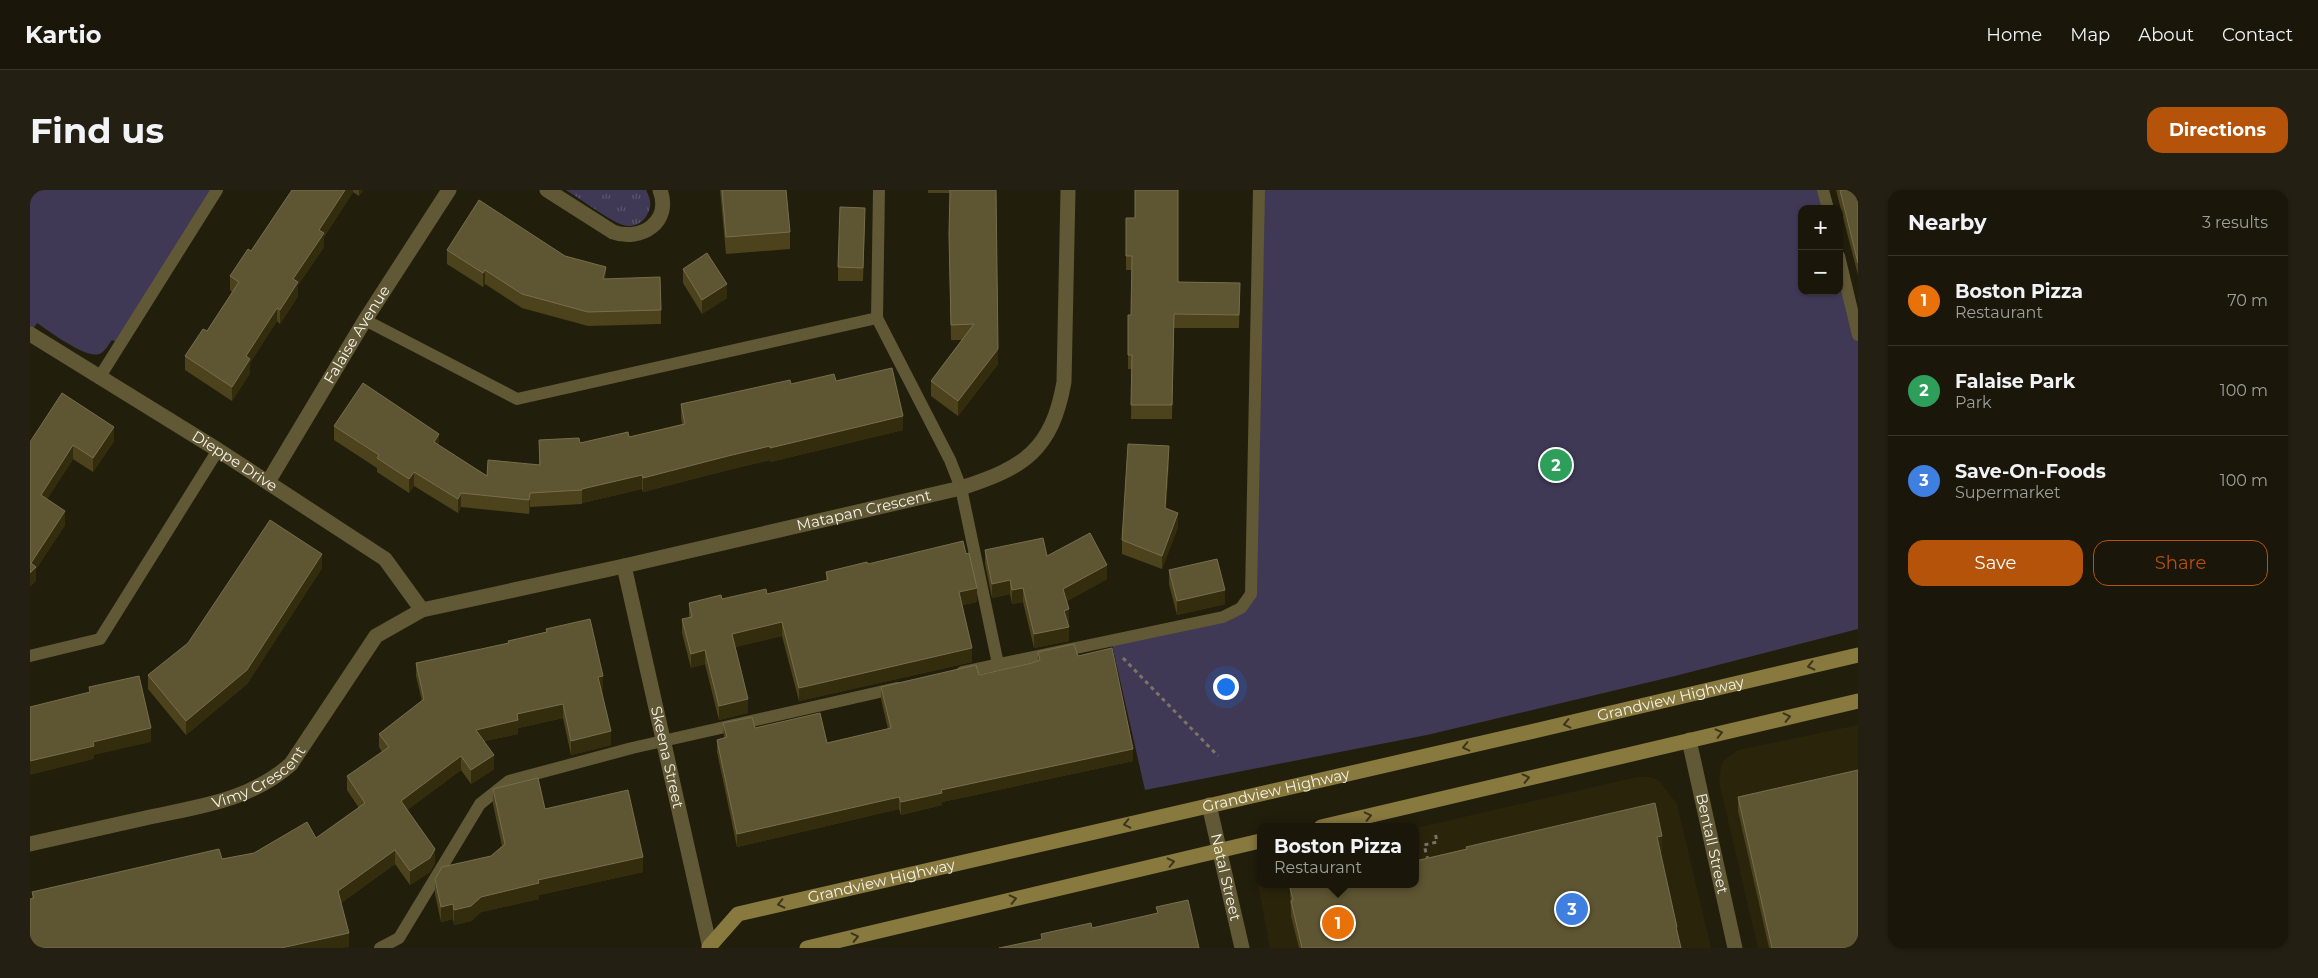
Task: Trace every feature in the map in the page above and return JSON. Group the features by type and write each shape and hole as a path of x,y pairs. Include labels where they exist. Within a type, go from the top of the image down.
{"main road":[{"name":"Grandview Highway","path":"709,948 738,914 1858,655"},
{"path":"1338,823 1858,701"},
{"path":"807,948 1257,842"}],"street":[{"name":"Falaise Avenue","path":"268,482 365,320 449,190"},
{"path":"547,190 613,232 624,236 636,236 647,231 656,222 662,210 660,190"},
{"name":"Matapan Crescent","path":"422,610 624,566 961,488 990,479 1025,459 1045,440 1059,410 1064,382 1068,190"},
{"name":"Dieppe Drive","path":"32,340 218,450 384,559 422,610"},
{"name":"Skeena Street","path":"624,566 709,948"},
{"name":"Vimy Crescent","path":"30,844 225,800 259,788 277,777 291,764 376,636 422,610"},
{"name":"Bentall Street","path":"1689,740 1735,948"},
{"name":"Natal Street","path":"1209,805 1242,948"}],"lane":[{"path":"99,378 217,190"},
{"path":"879,190 877,318 950,460 961,488 998,664"},
{"path":"950,675 1223,617 1241,608 1251,594 1260,190"},
{"path":"1823,190 1827,205"},
{"path":"1843,273 1858,335"},
{"path":"365,320 517,399 877,318"},
{"path":"30,656 100,639 218,450"},
{"path":"380,948 399,938 480,804 509,781 663,741 912,684"}],"path":[{"path":"1111,640 1128,665 1218,756"},
{"path":"1434,862 1428,863 1424,845 1437,842 1435,832"}],"shaded area":[{"path":"1858,725 1858,948 1758,948 1719,782 1721,766 1724,760 1738,750"},
{"path":"1637,777 1650,777 1659,781 1677,804 1711,948 1270,948 1259,888 1419,888 1419,827"}],"green space":[{"path":"30,190 217,190 121,344 112,340 103,352 93,354 77,348 37,323 30,334"},
{"path":"566,190 646,190 650,200 650,209 640,223 634,226 623,225"},
{"path":"1259,190 1823,190 1827,205 1798,205 1798,295 1843,295 1843,273 1858,335 1858,629 1675,676 1427,735 1145,790 1111,640 1223,617 1251,594"}],"building":[{"path":"292,190 345,190 319,230 324,233 293,279 298,282 280,310 277,308 246,356 250,359 232,387 185,356 203,329 207,331 239,282 230,276 248,249 251,251"},
{"path":"722,190 786,190 790,232 726,237"},
{"path":"950,190 996,190 998,349 958,401 931,381 974,324 951,325"},
{"path":"1135,190 1178,190 1178,282 1240,283 1239,315 1174,314 1172,405 1131,405 1132,355 1128,355 1128,315 1131,315 1132,256 1126,256 1126,218 1135,218"},
{"path":"1840,190 1858,190 1858,263"},
{"path":"479,200 565,256 606,267 603,279 660,277 661,310 588,312 522,294 485,270 483,273 447,250"},
{"path":"840,207 865,208 863,268 838,267"},
{"path":"707,253 727,284 702,300 683,269"},
{"path":"892,368 903,416 770,448 770,446 728,456 643,478 642,475 582,490 530,493 529,500 461,493 458,499 414,472 409,479 377,458 379,455 334,426 363,383 439,434 434,442 487,476 488,460 540,465 539,440 579,438 580,443 628,432 629,437 685,424 681,404 790,380 791,384 834,374 836,381"},
{"path":"62,393 114,427 93,458 73,445 41,495 65,511 31,563 36,567 30,573 30,442"},
{"path":"1128,444 1169,446 1165,508 1178,513 1162,556 1122,540"},
{"path":"270,520 322,554 247,670 186,721 148,675 188,643"},
{"path":"1090,533 1107,565 1063,589 1069,609 1064,611 1069,627 1034,634 1023,588 1012,590 1010,580 992,584 985,550 1043,538 1047,556"},
{"path":"963,541 966,554 969,553 977,588 959,592 972,648 799,688 782,622 732,634 748,699 719,706 705,650 691,654 682,619 692,617 689,603 721,595 722,599 766,589 767,594 828,580 826,572"},
{"path":"1217,559 1225,590 1177,601 1169,570"},
{"path":"590,619 603,676 598,677 611,731 571,741 563,704 517,714 518,720 476,730 494,755 471,770 461,756 401,801 435,849 430,858 410,871 395,850 338,891 349,933 281,948 30,948 30,899 34,898 32,892 219,849 222,859 254,853 307,822 316,838 365,803 347,776 389,747 379,734 424,699 416,663 509,643 508,641 547,632 546,629"},
{"path":"1074,644 1078,656 1112,648 1133,749 941,790 942,793 901,802 899,797 737,834 717,740 727,737 723,723 752,717 755,728 820,713 827,743 891,728 881,687 976,665 979,675 1032,663 1040,660 1038,652"},
{"path":"139,676 151,728 93,742 94,746 30,761 30,707 90,692 89,687"},
{"path":"1858,770 1858,948 1772,948 1738,797"},
{"path":"538,778 545,809 628,790 643,857 538,880 539,883 481,897 471,906 454,910 453,904 441,907 435,879 442,867 491,856 505,844 493,789"},
{"path":"1655,803 1662,836 1657,837 1681,948 1302,948 1291,901 1293,900 1290,888 1419,888 1419,860 1467,849 1466,847"},
{"path":"1188,900 1199,948 999,948 1042,939 1041,934 1091,923 1092,928 1158,913 1156,907"}],"place":[{"name":"Falaise Park","path":"1556,465"},
{"name":"Save-On-Foods","path":"1572,909"},
{"name":"Boston Pizza","path":"1338,923"}]}
